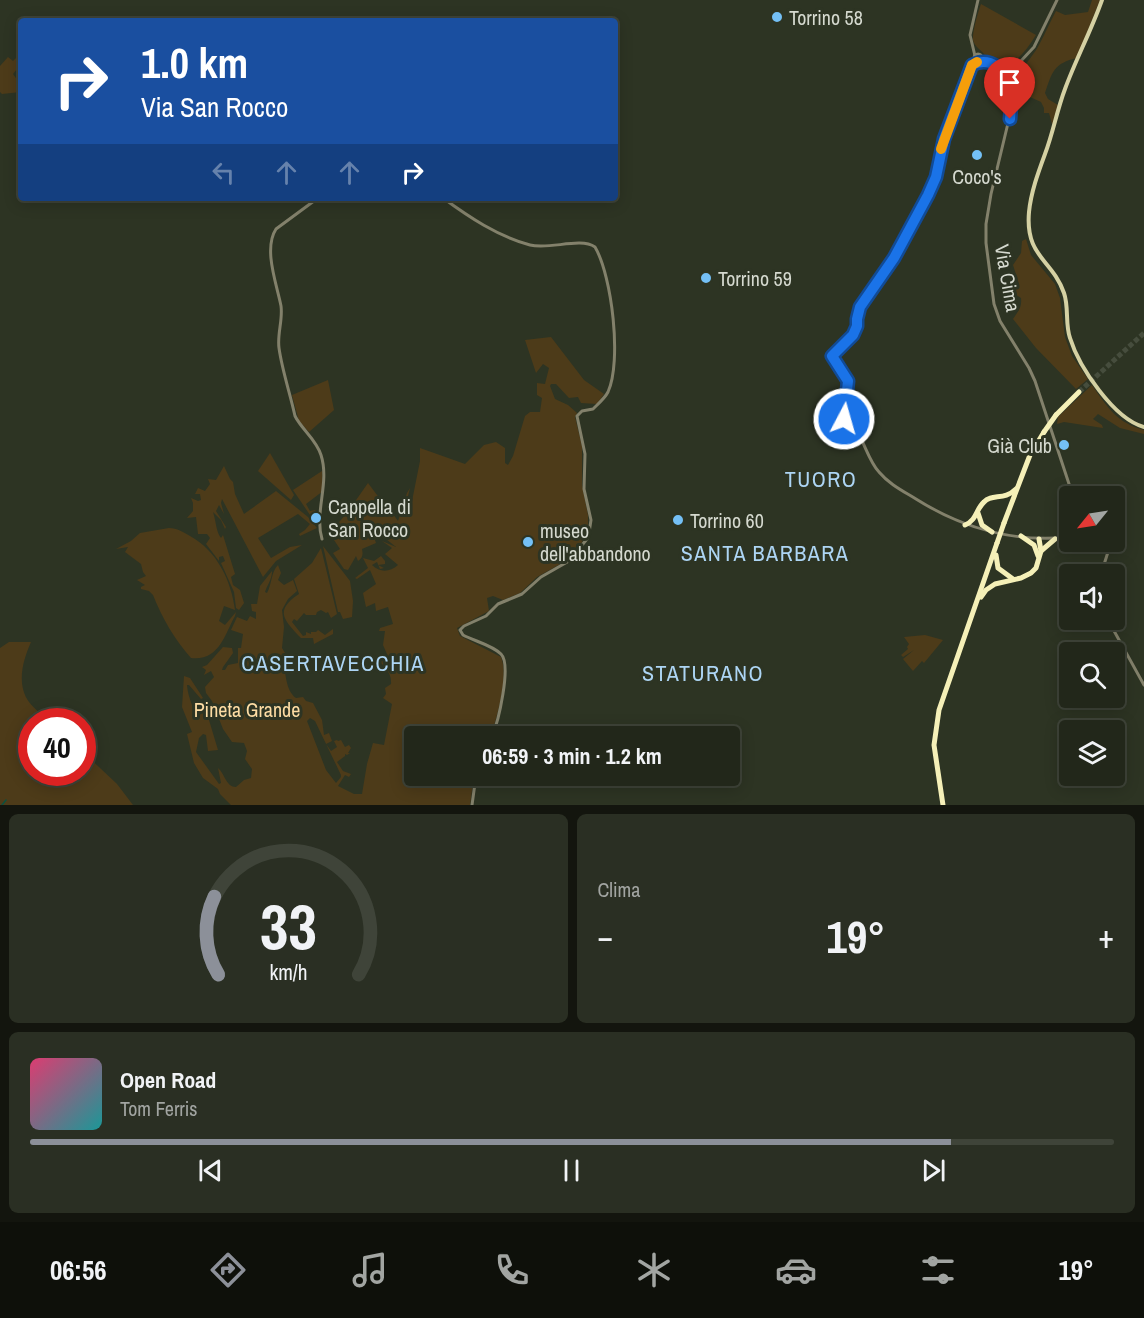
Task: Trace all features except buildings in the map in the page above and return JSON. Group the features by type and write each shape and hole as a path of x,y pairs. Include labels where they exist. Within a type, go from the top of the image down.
{"highway":[{"path":"943,805 935,760 935,735 941,700 1030,455 1056,415 1079,392"},
{"path":"975,528 979,524 978,512 982,503 989,498 1002,498 1017,489"},
{"path":"1002,498 1009,511"},
{"path":"965,525 977,519"},
{"path":"977,519 992,532"},
{"path":"1022,536 1038,552"},
{"path":"976,604 986,590 995,584 1021,578 1036,568 1039,539"},
{"path":"1038,552 1055,539"},
{"path":"997,545 998,568 1013,579"}],"main road":[{"path":"1102,0 1060,105 1032,194 1028,223 1037,253 1058,279 1065,295 1068,327 1075,352 1118,413 1131,423 1144,427"}],"street":[{"path":"978,0 970,35 973,48 978,58 1006,68 1006,75"},
{"name":"Via Cima","path":"1057,0 1034,47 1020,62 1012,77 1010,119 991,194 986,224 987,262 994,304 1000,321 1035,381 1070,486"},
{"path":"978,58 972,65 944,139 936,177 928,195 894,258 860,307 857,326 847,342 832,356 848,381 844,419 855,428 878,471 895,486 965,525 992,532 1039,539 1059,538"},
{"name":"Via Cima","path":"1006,68 1020,62"},
{"path":"997,66 1006,75 1012,77"},
{"path":"1011,67 1015,71"},
{"name":"Via Cima","path":"1006,75 1011,87"},
{"path":"313,201 276,229 273,233 272,245 273,274 281,309 280,353 295,416 318,446 323,460 324,481 319,529 322,539"},
{"path":"447,201 479,224 530,245 552,247 587,243 595,247 604,271 615,331 613,377 607,393 593,409 582,411 577,416 585,454 584,489 591,520 590,533 568,561 541,577 522,594 498,604 486,616 460,630 463,635 499,652 504,660 503,688 496,726"},
{"path":"1104,564 1108,552"},
{"path":"1114,630 1144,685"},
{"path":"472,805 475,786"}],"green space":[{"path":"1092,0 1100,0 1077,58 1063,63 1055,70 1045,93 1048,99 1058,105 1052,124 1049,113 1044,113 1041,102 1030,97 1024,101 1025,96 1022,97 1021,93 1013,95 1016,79 1035,52 1056,11 1065,15 1088,12"},
{"path":"981,4 1036,35 1026,50 1014,61 1000,65 992,61 975,44 973,33"},
{"path":"18,56 18,68 13,74 18,81 18,92 2,94 0,92 0,66 8,57 13,61"},
{"path":"1026,239 1031,255 1055,284 1060,298 1065,337 1072,356 1088,379 1076,389 1036,348 1013,319 1019,309 1021,298 1010,291 1013,286 1019,284 1013,265 1021,253 1022,241"},
{"name":"Pineta Grande","path":"551,337 584,380 604,394 597,404 581,403 578,397 569,398 556,384 550,386 555,399 568,405 577,413 575,417 582,446 582,485 588,515 588,531 581,544 562,563 537,577 520,593 503,600 493,596 487,598 489,611 457,628 460,636 501,657 503,686 494,726 404,726 404,786 473,786 470,805 231,805 218,789 203,778 194,763 187,734 192,732 182,707 184,676 190,678 203,698 201,699 187,685 197,720 203,710 206,710 218,750 208,751 206,735 203,734 199,738 196,752 219,784 221,783 218,768 228,783 236,787 244,780 251,778 252,769 245,759 247,751 244,743 232,742 223,729 212,701 206,693 205,687 214,677 211,671 204,675 206,670 202,667 207,665 223,647 232,648 233,653 222,670 225,670 228,665 238,663 238,648 241,648 243,634 231,630 237,617 247,621 250,616 256,619 256,612 252,611 251,604 257,604 260,586 272,571 265,592 267,593 278,565 281,573 278,580 284,585 293,580 297,591 288,599 282,610 284,627 282,648 288,658 283,660 288,686 296,698 303,697 306,701 313,703 322,720 324,735 329,733 332,741 326,744 331,751 337,747 334,741 337,740 341,740 345,747 349,745 351,748 348,753 350,753 345,754 337,762 343,771 351,774 349,777 345,775 338,786 354,794 362,794 373,743 384,745 392,704 383,698 386,694 385,688 391,684 390,676 377,658 389,663 390,661 383,645 385,631 379,631 380,628 393,624 388,607 376,611 375,603 366,607 363,593 376,584 370,570 357,579 355,578 368,568 363,558 374,561 381,556 385,564 378,565 377,562 372,565 378,569 385,571 398,565 385,554 392,548 382,541 396,547 386,539 379,537 375,540 376,543 362,549 360,560 358,561 356,556 348,570 344,569 333,553 340,549 332,537 336,532 333,529 368,483 380,499 374,502 371,512 375,511 377,505 383,500 398,521 410,488 408,496 412,501 420,461 420,448 465,464 484,445 496,442 505,448 505,463 508,465 525,416 530,412 540,412 542,398 537,395 537,383 545,384 549,368 543,364 536,373 525,340","holes":["310,718 315,721 341,775 336,783 326,770 307,721"]},
{"path":"328,380 334,410 309,432 299,421 292,395"},
{"path":"1092,385 1114,413 1127,423 1144,430 1144,434 1120,428 1098,414 1093,419 1103,428 1064,422 1057,424 1058,417"},
{"path":"270,453 294,495 291,500 258,471"},
{"path":"224,466 233,482 235,494 244,514 276,491 308,517 317,528 300,536 299,534 310,524 298,514 258,538 271,558 290,547 302,545 276,561 263,577 222,499 224,514 219,505 216,511 226,527 225,529 221,520 213,512 218,533 221,538 223,535 235,574 231,577 233,585 240,590 244,603 239,610 236,608 234,592 221,563 225,561 223,556 219,557 219,561 206,544 210,538 207,534 198,534 196,517 187,518 193,511 191,498 201,500 200,494 195,494 198,488 205,491 210,484 208,479 216,480"},
{"path":"322,471 323,491 306,504 310,511 315,510 317,513 310,515 293,490"},
{"path":"169,528 177,529 200,542 221,567 230,588 235,610 224,606 219,621 225,625 236,612 235,616 224,639 208,656 191,658 169,628 153,595 141,589 145,585 137,580 146,576 141,564 125,552 128,547 116,549 140,533"},
{"path":"323,546 350,581 353,601 352,617 343,619 338,612"},
{"path":"321,548 337,614 331,618 328,612 321,610 316,615 304,613 297,621 294,619 292,622 303,636 306,632 311,634 318,630 325,635 333,629 333,634 314,644 313,638 301,638 295,632 286,621 284,611 291,600 299,594 294,579 312,563"},
{"path":"925,635 943,640 924,663 922,661 913,671 903,659 914,650 903,657 901,655 908,649 909,644 904,637"},
{"path":"9,642 31,642 23,664 22,680 25,695 34,708 18,708 18,786 96,786 96,764 117,784 133,805 0,805 0,648"}],"waterway":[{"path":"2,805 6,800"}],"tunnel":[{"path":"1079,392 1144,333"}],"slow traffic":[{"path":"941,149 972,65 977,62"}],"place":[{"name":"Torrino 58","path":"777,17"},
{"name":"Coco's","path":"977,155"},
{"name":"Torrino 59","path":"706,278"},
{"name":"Già Club","path":"1064,445"},
{"name":"Cappella di San Rocco","path":"316,518"},
{"name":"Torrino 60","path":"678,520"},
{"name":"museo dell'abbandono","path":"528,542"}],"district":[{"name":"TUORO","path":"821,479"},
{"name":"SANTA BARBARA","path":"765,553"},
{"name":"CASERTAVECCHIA","path":"333,663"},
{"name":"STATURANO","path":"703,673"}],"route":[{"path":"844,419 848,381 832,356 853,335 860,307 894,258 928,195 936,177 944,139 972,65 977,62 987,62 997,66 1005,73 1011,87 1010,119"}]}
